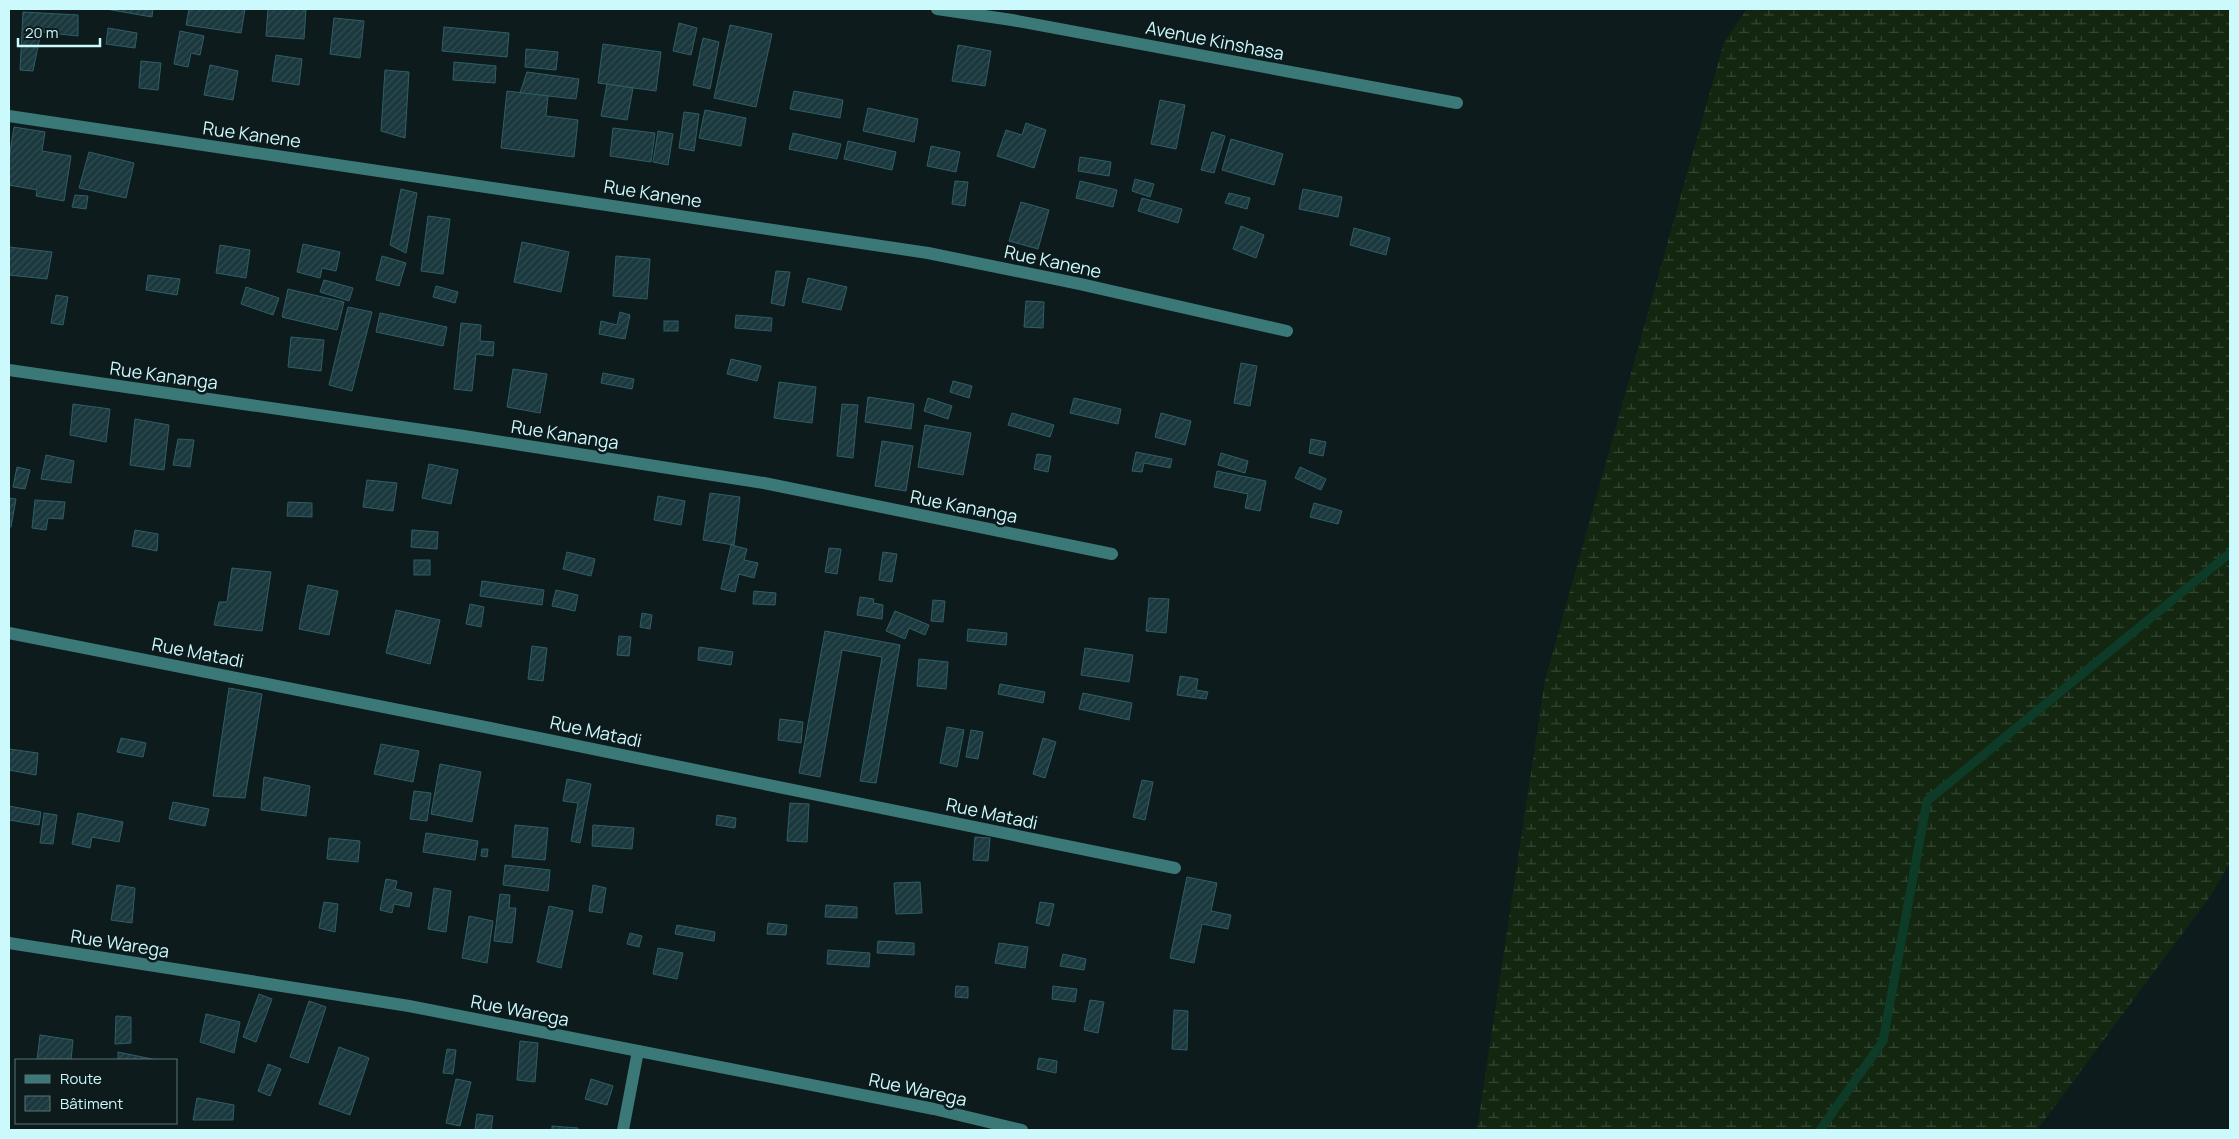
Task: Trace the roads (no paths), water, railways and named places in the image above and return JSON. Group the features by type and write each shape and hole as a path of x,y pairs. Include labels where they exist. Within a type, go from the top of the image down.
{"street":[{"name":"Avenue Kinshasa","path":"937,9 1012,20 1457,103"},
{"name":"Rue Kanene","path":"9,116 928,253 1080,284 1287,331"},
{"name":"Rue Kananga","path":"9,370 464,436 764,483 1112,554"},
{"name":"Rue Matadi","path":"9,633 481,726 1175,868"},
{"name":"Rue Warega","path":"9,943 409,1006 934,1109 1022,1130"},
{"path":"623,1130 638,1051"}],"waterway":[{"path":"1820,1130 1883,1041 1927,801 2230,553"}]}
